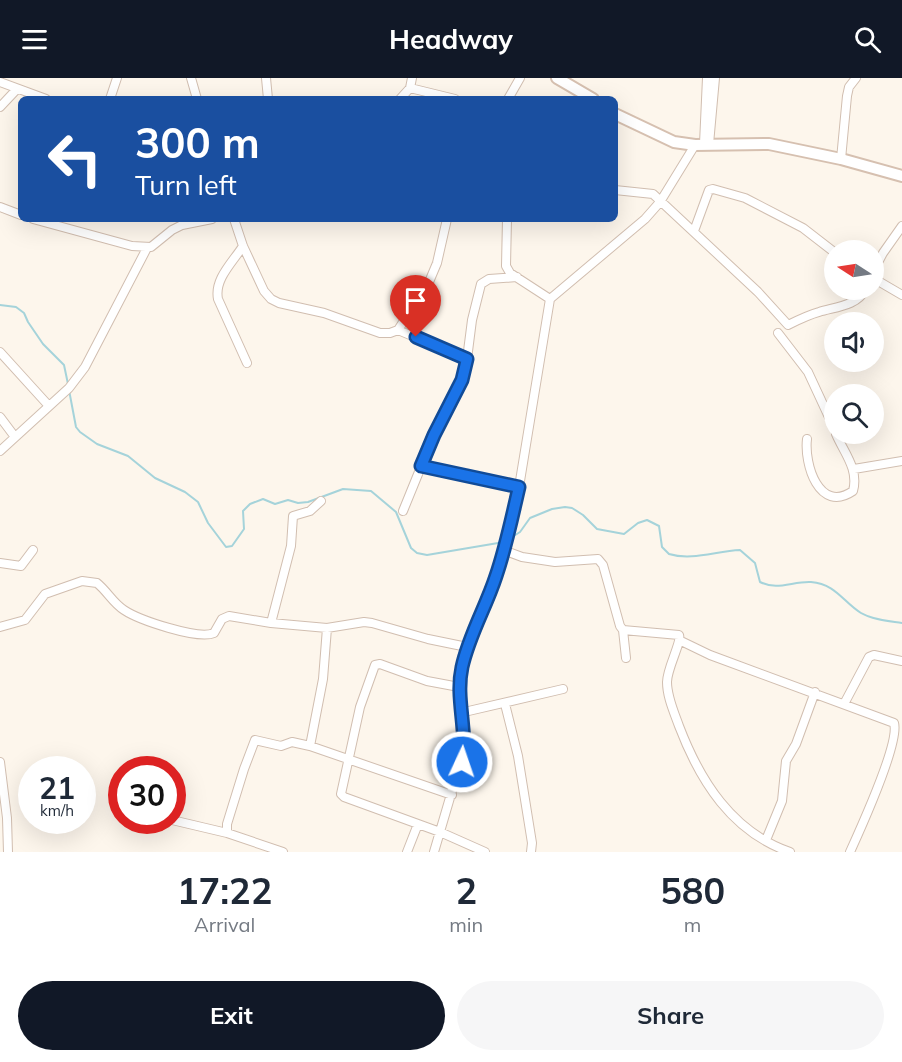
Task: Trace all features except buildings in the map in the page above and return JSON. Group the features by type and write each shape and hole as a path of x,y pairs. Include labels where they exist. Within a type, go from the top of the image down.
{"street":[{"path":"111,96 117,78"},
{"path":"191,78 196,96"},
{"path":"266,78 268,96"},
{"path":"403,96 410,88 412,78"},
{"path":"510,96 520,78"},
{"path":"557,78 588,96"},
{"path":"703,144 707,78"},
{"path":"435,852 464,750 459,687 467,647 496,578 510,526 519,487 550,299 645,219 660,202 703,144 715,78"},
{"path":"841,159 848,78"},
{"path":"849,87 856,78"},
{"path":"0,82 37,96"},
{"path":"410,88 442,96"},
{"path":"0,107 17,89"},
{"path":"618,115 674,142 769,144 841,159 902,176"},
{"path":"694,231 711,189 745,198 803,228 824,244"},
{"path":"618,190 653,194 758,292 788,326 800,319 855,300"},
{"path":"0,207 18,214"},
{"path":"44,222 147,248 172,230 197,222"},
{"path":"172,230 173,222"},
{"path":"235,222 243,246 264,291 271,299 279,303 324,313 380,333 398,330 429,282 437,263 446,222"},
{"path":"507,222 506,266 510,273 550,299"},
{"path":"884,252 902,226"},
{"path":"243,246 216,290 247,363"},
{"path":"0,452 69,388 85,368 147,248"},
{"path":"403,511 434,435 462,380 472,320 481,284 489,279 517,277"},
{"path":"884,284 902,295"},
{"path":"398,330 467,359"},
{"path":"778,333 808,372 824,406"},
{"path":"0,352 48,406"},
{"path":"0,417 15,437"},
{"path":"807,439 805,453 808,469 820,490 832,496 846,496 853,491 856,482 854,469 841,444"},
{"path":"854,469 902,461"},
{"path":"421,466 519,487"},
{"path":"272,623 291,546 293,516 310,511 321,501"},
{"path":"504,549 522,557 555,562 593,559 601,562 623,630 626,658"},
{"path":"0,563 21,566 33,550"},
{"path":"0,627 25,620 45,594 82,581 97,583 116,604 130,613 174,629 206,635 212,634 226,616 327,628 364,622 467,647"},
{"path":"310,746 323,679 327,628"},
{"path":"623,630 679,635 681,640 710,655 898,724 867,812 850,852"},
{"path":"681,640 670,664 667,681 669,694 688,749 705,783 740,824 790,852"},
{"path":"844,704 872,656 902,661"},
{"path":"459,687 428,681 380,664 375,665 360,707 341,794 485,852"},
{"path":"460,712 505,704 563,689"},
{"path":"766,840 782,801 786,761 796,744 815,692"},
{"path":"505,704 518,756 532,843 531,852"},
{"path":"226,832 254,741 281,746 292,742 310,746 452,795"},
{"path":"0,762 5,848"},
{"path":"186,823 226,832 283,852"},
{"path":"407,852 417,824"}],"waterway":[{"path":"0,305 16,307 24,313 43,344 64,365 68,384"},
{"path":"69,390 76,427 80,432 97,444 128,456 155,478 185,492 198,502 208,523 226,547 232,546 244,529 243,511 250,504 263,499 275,504 288,500 298,503 308,502 343,489 371,491 396,512 411,548 417,553 427,555 504,542"},
{"path":"509,539 520,532 530,518 552,509 565,507 572,508 583,515 597,529 624,534 638,523 647,520 659,526 662,547 669,554 695,556 740,550 755,563 760,582 766,585 820,583 866,615 902,623"}],"route":[{"path":"416,337 467,359 462,380 421,466 519,487 496,578 476,622 462,668 459,699 465,740 462,762"}]}
